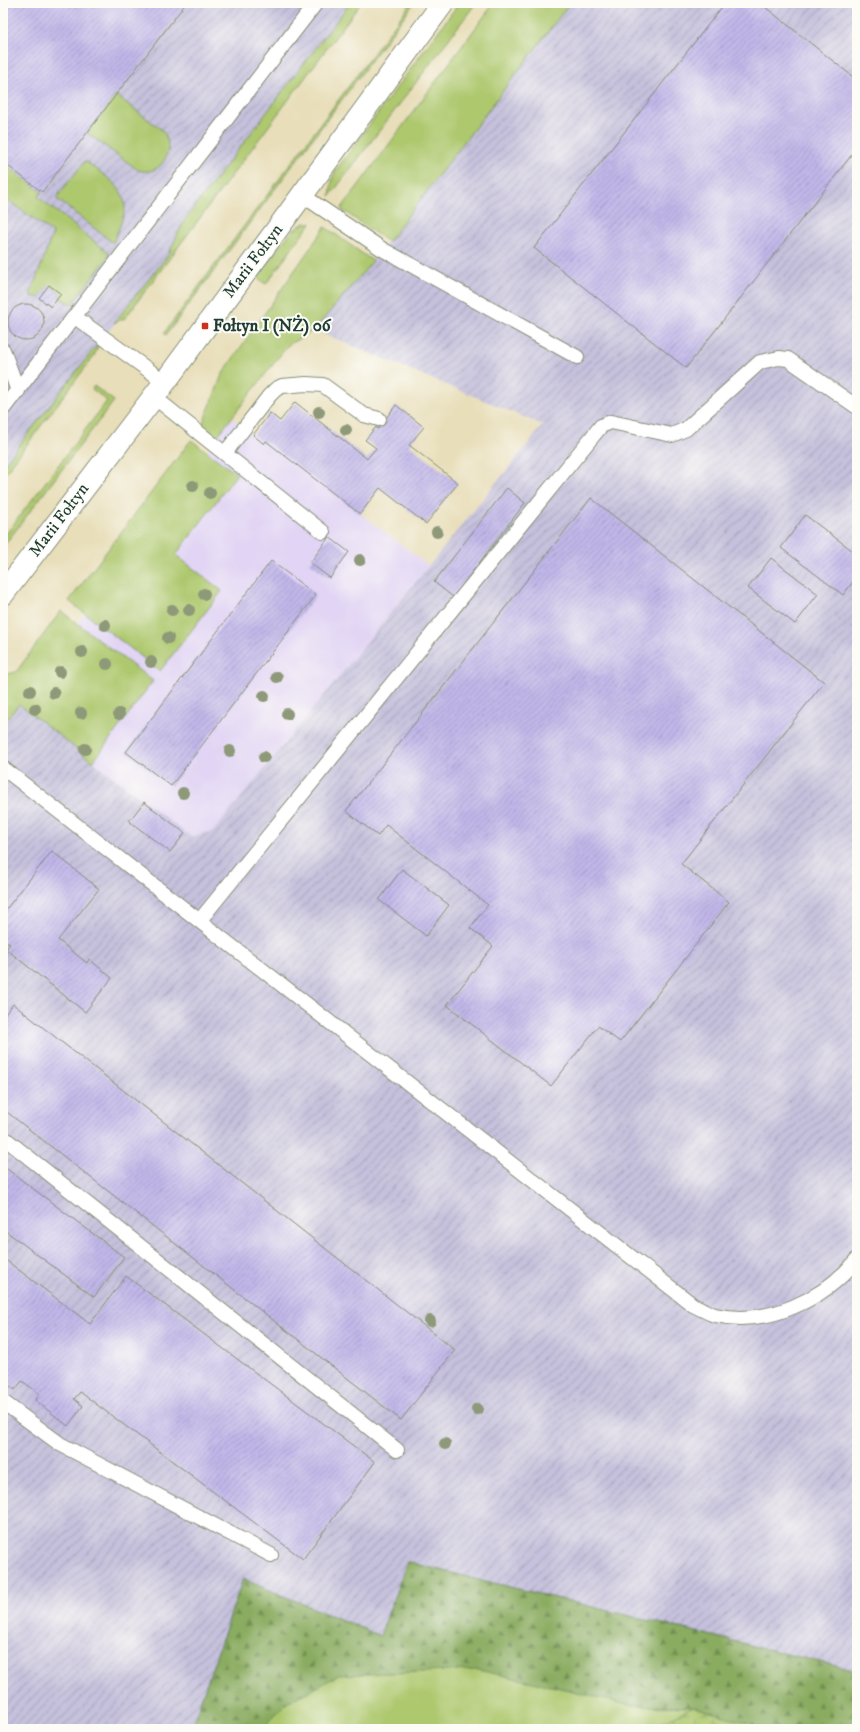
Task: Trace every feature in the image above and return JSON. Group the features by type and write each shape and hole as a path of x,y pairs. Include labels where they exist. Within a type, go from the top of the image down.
{"street":[{"name":"Marii Fołtyn","path":"4,590 160,389 443,3"}],"lane":[{"path":"3,409 316,3"},
{"path":"302,195 382,249 577,357"},
{"path":"75,317 160,389 225,453 323,532"},
{"path":"3,350 18,391"},
{"path":"200,920 601,426 611,422 672,435 686,429 760,362 779,358 788,359 857,407"},
{"path":"225,453 269,396 276,389 282,386 306,384 323,386 364,416 380,419"},
{"path":"3,768 693,1305 715,1314 738,1317 765,1316 794,1306 819,1294 847,1271 857,1259"},
{"path":"3,1137 397,1450"},
{"path":"3,1402 60,1444 271,1555"}],"shaded area":[{"path":"3,3 350,3 184,221 168,255 3,466"},
{"path":"570,3 857,3 857,1671 408,1562 380,1636 243,1580 191,1729 3,1729 3,724 18,703 185,833 193,836 214,831 543,425 314,330 388,242"},
{"path":"232,418 264,444 266,441 429,566 214,831 193,836 185,833 18,703"}],"green space":[{"path":"350,3 361,3 125,318 114,323 168,255 184,221"},
{"path":"411,3 414,3 166,335 164,333"},
{"path":"459,3 476,3 330,196 332,179 336,170"},
{"path":"494,3 570,3 388,242 341,209"},
{"path":"116,95 162,130 166,137 168,145 165,160 154,170 138,170 87,133"},
{"path":"85,161 111,180 121,192 124,199 125,207 123,216 113,243 56,198"},
{"path":"3,162 42,192 38,197 109,253 107,259 71,305 59,297 61,294 49,285 39,298 30,295 53,233 9,201 3,208"},
{"path":"305,223 311,223 266,284 257,278 285,239 298,227"},
{"path":"325,227 373,261 314,330 288,345 216,438 202,426 222,375"},
{"path":"100,341 94,356 3,476 3,466"},
{"path":"94,386 114,401 3,547 3,538 107,401 92,389"},
{"path":"191,440 237,474 176,555 222,591 160,671 69,601"},
{"path":"61,611 153,681 93,762 19,704 3,724 3,675 16,672"},
{"path":"407,1562 857,1671 857,1729 191,1729 243,1579 380,1636"},
{"path":"407,1562 857,1671 857,1729 767,1729 694,1707 632,1706 569,1690 478,1670 339,1675 285,1704 262,1729 191,1729 243,1579 380,1636"},
{"path":"694,1707 767,1729 646,1729"}],"building":[{"path":"3,3 186,3 42,192 3,162"},
{"path":"725,3 760,3 857,80 857,148 686,368 534,248"},
{"path":"49,285 61,294 51,307 39,298"},
{"path":"26,304 39,309 44,322 39,335 26,340 13,335 8,322 13,309"},
{"path":"295,402 367,459 376,448 365,440 376,427 378,429 396,405 424,427 409,445 458,483 426,524 380,488 360,514 266,441 264,444 253,435 270,413 280,421"},
{"path":"507,488 525,503 453,597 434,582"},
{"path":"591,498 824,682 681,864 729,902 620,1042 598,1026 551,1086 447,1005 493,946 470,928 488,905 386,825 378,836 346,811"},
{"path":"805,515 857,554 857,577 843,595 781,548"},
{"path":"329,537 349,552 330,578 310,563"},
{"path":"771,558 818,594 795,624 748,588"},
{"path":"271,561 316,595 171,786 126,752"},
{"path":"144,802 185,833 170,852 129,821"},
{"path":"52,851 99,889 58,940 87,963 89,959 112,978 85,1012 6,949 10,944 3,939 3,913"},
{"path":"402,869 449,905 426,936 379,900"},
{"path":"13,1004 455,1350 401,1420 3,1109 3,1017"},
{"path":"3,1166 124,1257 94,1297 3,1229"},
{"path":"3,1258 90,1324 126,1276 375,1462 303,1559 80,1392 74,1399 83,1406 68,1426 35,1400 40,1394 22,1381 15,1390 3,1381"}],"place":[{"name":"Fołtyn I (NŻ) 06","path":"205,326"}]}
